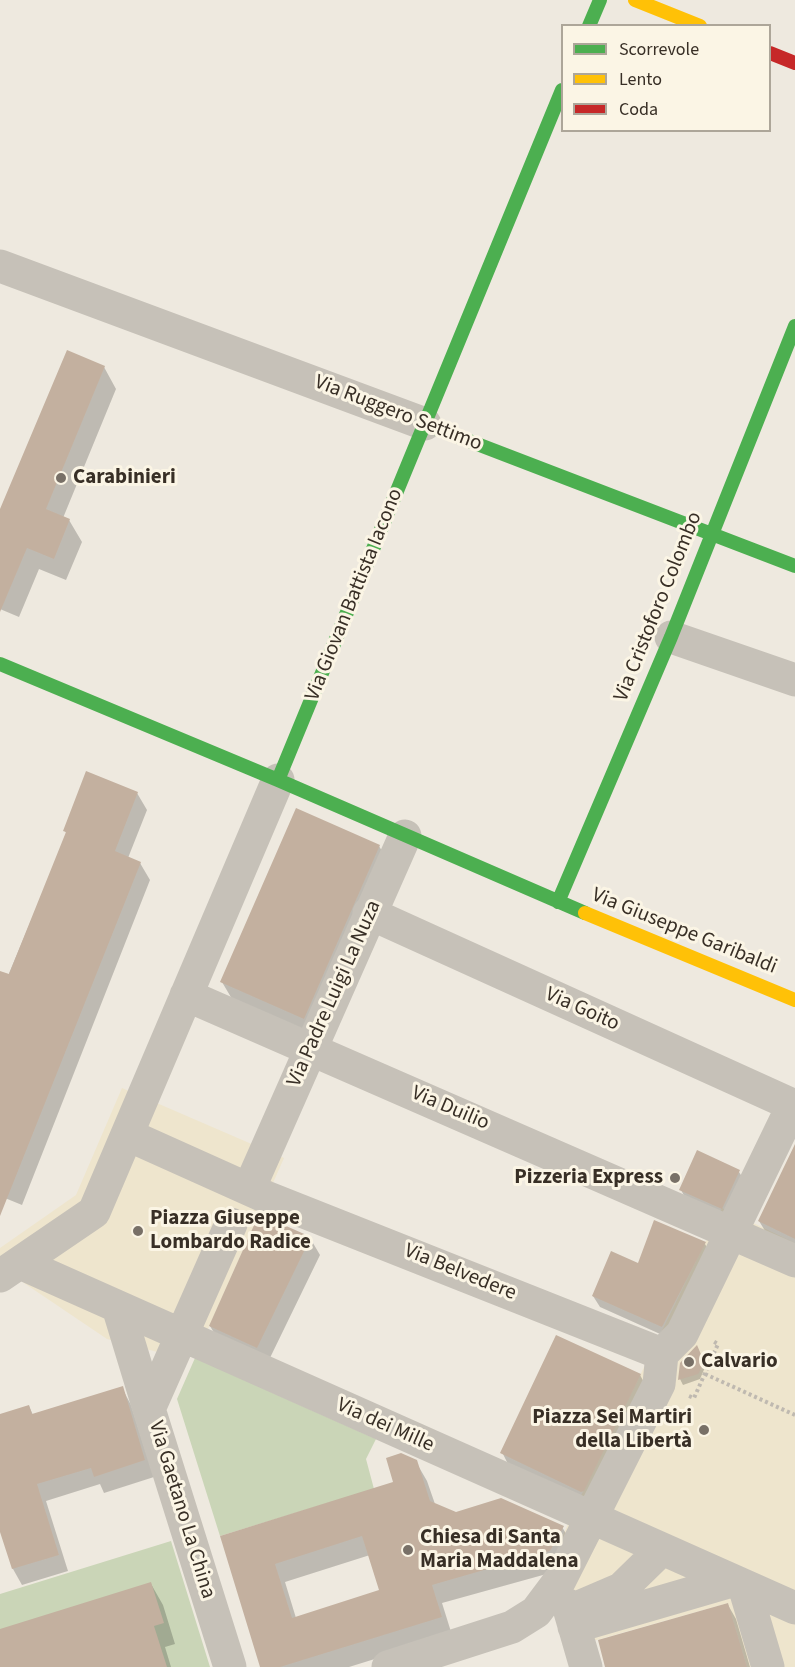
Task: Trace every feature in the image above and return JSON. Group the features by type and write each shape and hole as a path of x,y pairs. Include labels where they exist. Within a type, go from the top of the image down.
{"main road":[{"path":"590,24 600,0"},
{"path":"635,0 695,24"},
{"path":"771,53 795,63"},
{"name":"Via Giovan Battista Iacono","path":"279,780 561,92"},
{"name":"Via Cristoforo Colombo","path":"558,902 671,637 795,326"},
{"name":"Via Ruggero Settimo","path":"425,424 795,566"},
{"name":"Via Giuseppe Garibaldi","path":"0,664 279,780 558,902 795,1000"}],"street":[{"name":"Via Ruggero Settimo","path":"0,266 425,424"},
{"path":"671,637 795,680"},
{"name":"Via Giovan Battista Iacono","path":"10,1269 94,1212 145,1098 186,994 279,780"},
{"name":"Via Padre Luigi La Nuza","path":"258,1193 266,1152 369,913 405,836"},
{"name":"Via Goito","path":"369,913 794,1105"},
{"name":"Via Duilio","path":"186,994 729,1224 795,1261"},
{"path":"586,1667 568,1606 583,1514 658,1384 658,1352 682,1334 729,1224 794,1105"},
{"name":"Via Belvedere","path":"128,1135 258,1193 658,1352"},
{"name":"Via Gaetano La China","path":"230,1667 149,1409 184,1344 231,1224"},
{"name":"Via dei Mille","path":"10,1269 118,1307 184,1344 583,1514 738,1583 792,1615"},
{"path":"118,1307 149,1409"},
{"path":"568,1606 621,1588 662,1549"},
{"path":"388,1667 512,1627 536,1612 738,1583 768,1667"}],"path":[{"path":"705,1374 795,1415"}],"green space":[{"path":"195,1358 376,1439 366,1459 374,1489 220,1536 177,1399"},
{"path":"171,1541 210,1667 0,1667 0,1594"}],"shaded area":[{"name":"Piazza Giuseppe Lombardo Radice","path":"122,1088 284,1158 208,1329 173,1356 107,1339 24,1283 0,1256 0,1248 76,1195"},
{"name":"Piazza Sei Martiri della Libertà","path":"722,1208 795,1243 795,1667 747,1667 728,1603 579,1645 553,1559 574,1510"}],"building":[{"path":"67,350 105,366 46,509 70,519 54,559 27,548 0,612 0,509"},
{"path":"86,771 138,792 115,851 141,862 0,1216 0,971 9,974 66,832 63,831"},
{"path":"296,808 380,845 304,1019 220,982"},
{"path":"795,1144 795,1239 758,1221"},
{"path":"697,1150 740,1170 722,1209 679,1190"},
{"path":"259,1214 311,1237 257,1348 209,1326"},
{"path":"654,1220 706,1242 662,1327 592,1296 611,1251 638,1263"},
{"path":"556,1335 641,1374 584,1491 581,1492 500,1453"},
{"name":"Calvario","path":"697,1345 703,1359 701,1369 698,1374 678,1380 680,1363"},
{"path":"123,1386 145,1460 94,1477 91,1468 37,1484 59,1555 12,1569 0,1532 0,1414 29,1405 32,1414"},
{"path":"401,1453 417,1460 430,1501 456,1512 501,1498 564,1526 550,1551 432,1585 442,1617 280,1667 260,1667 220,1536 393,1482 386,1458","holes":["362,1536 379,1590 292,1618 275,1564"]},
{"path":"151,1582 164,1623 154,1626 167,1667 0,1667 0,1629"},
{"path":"728,1603 747,1667 605,1667 598,1640"}],"traffic: fast":[{"path":"590,24 600,0"},
{"path":"278,780 561,92"},
{"path":"558,902 671,637 795,326"},
{"path":"425,424 795,566"},
{"path":"0,664 278,780 585,913"}],"traffic: slow":[{"path":"635,0 695,24"},
{"path":"585,913 795,1000"}],"traffic: jam":[{"path":"771,53 795,63"}],"place":[{"name":"Carabinieri","path":"61,478"},
{"name":"Pizzeria Express","path":"675,1178"},
{"name":"Piazza Giuseppe Lombardo Radice","path":"138,1231"},
{"name":"Calvario","path":"689,1362"},
{"name":"Piazza Sei Martiri della Libertà","path":"704,1430"},
{"name":"Chiesa di Santa Maria Maddalena","path":"408,1550"}]}
